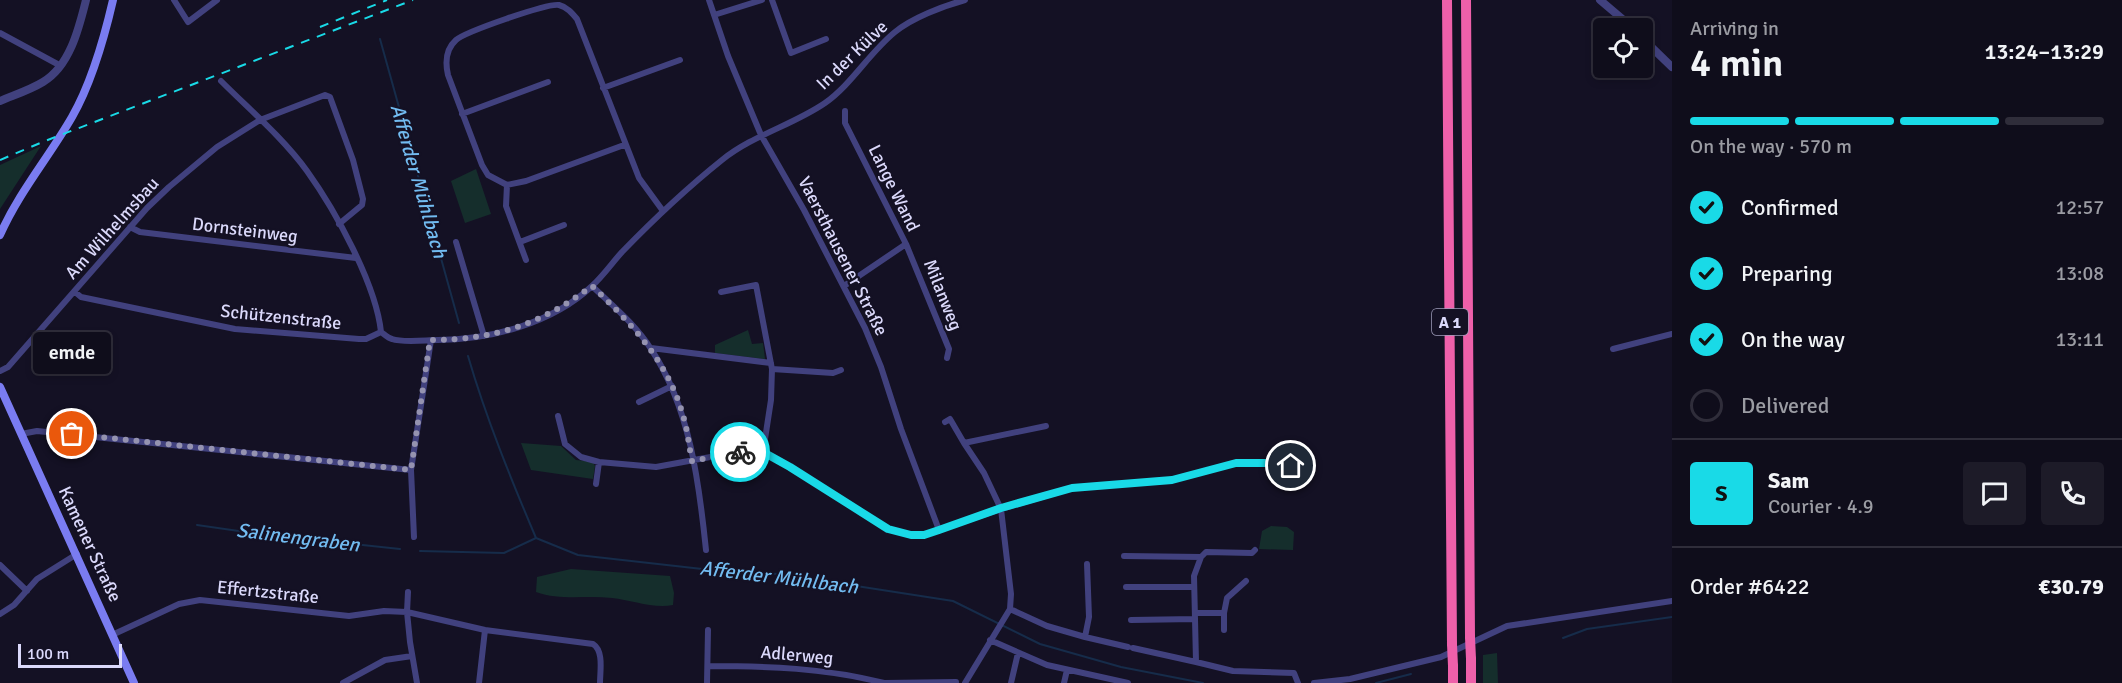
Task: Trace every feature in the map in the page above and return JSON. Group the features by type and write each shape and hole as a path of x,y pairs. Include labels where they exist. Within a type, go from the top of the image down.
{"highway":[{"name":"A 1","path":"1447,0 1453,683"},
{"name":"A 1","path":"1466,0 1471,683"}],"main road":[{"path":"0,235 13,208 67,124 82,96 100,47 113,0"},
{"name":"Kamener Straße","path":"0,387 134,683"}],"street":[{"path":"0,101 42,83 61,66 71,46 86,0"},
{"path":"174,0 188,22 217,0"},
{"path":"566,8 570,0"},
{"name":"Vaersthausener Straße","path":"709,0 728,56 761,135 844,286 878,358 939,530"},
{"path":"714,15 762,0"},
{"path":"772,0 791,53 826,39"},
{"name":"In der Külve","path":"761,135 808,112 839,92 858,69 896,31 941,7 964,0"},
{"path":"1600,0 1621,18"},
{"path":"624,145 526,181 507,185 494,180 485,171 462,114 447,68 448,54 455,41 466,34 546,6 559,5 566,8 580,24 624,145 639,178 663,211"},
{"path":"0,33 61,66"},
{"path":"1653,49 1672,67"},
{"path":"603,88 680,60"},
{"path":"221,81 306,170 357,258 375,301 381,332"},
{"path":"462,114 548,82"},
{"name":"Am Wilhelmsbau","path":"0,371 8,367 161,194 192,167 217,147 260,120 325,95 330,97 353,160 363,199 362,205 339,224"},
{"name":"Lange Wand","path":"844,286 906,244 845,123 845,111"},
{"name":"Schützenstraße","path":"75,292 81,297 234,329 359,339 366,339 381,332 393,340 471,339 516,328 572,301 592,286 663,211 724,158 761,135"},
{"path":"507,185 506,206 526,260"},
{"path":"520,242 564,225"},
{"name":"Dornsteinweg","path":"130,227 140,232 357,258"},
{"path":"456,242 484,336"},
{"name":"Milanweg","path":"906,244 949,349 947,358"},
{"path":"721,292 756,285 771,366 771,400 763,452"},
{"path":"592,286 628,321 651,348 672,386 684,419 702,510 706,550"},
{"path":"1613,349 1672,334"},
{"path":"414,537 411,470 430,340"},
{"path":"651,348 771,366 833,373 841,370"},
{"path":"639,402 672,386"},
{"path":"558,416 565,444 581,457 599,462 656,467 743,451 763,452 888,529 911,535 924,535 1001,508 1072,488 1172,480 1236,463 1274,463 1291,466"},
{"path":"945,422 950,419 984,473 1001,508 1011,594 1010,609 964,683"},
{"path":"964,443 1046,426"},
{"path":"21,434 37,431 411,470"},
{"path":"596,484 599,462"},
{"path":"1196,662 1194,576 1201,556 1206,552 1252,552 1255,550"},
{"path":"0,614 14,605 37,579 77,554"},
{"path":"1124,556 1201,556"},
{"path":"1085,637 1089,616 1087,564"},
{"path":"0,565 27,591"},
{"path":"1224,630 1227,598 1246,581"},
{"path":"1126,587 1194,587"},
{"path":"408,592 407,612 417,683"},
{"name":"Effertzstraße","path":"112,635 179,604 200,600 349,616 384,611 407,612 485,630 593,644 598,647 600,653 600,683"},
{"path":"1314,683 1350,679 1441,657 1507,626 1672,601"},
{"path":"1010,609 1047,626 1130,648 1233,671 1294,673 1298,683"},
{"path":"1131,620 1224,613"},
{"path":"479,683 485,630"},
{"path":"707,683 708,630"},
{"path":"990,640 1047,665 1124,682"},
{"path":"1011,683 1017,653"},
{"path":"343,683 385,660 412,656"},
{"name":"Adlerweg","path":"708,666 765,666 824,671 884,683 956,682"},
{"path":"1064,683 1067,670"}],"green space":[{"path":"41,146 0,209 0,165"},
{"path":"476,169 491,214 465,223 451,181"},
{"path":"748,330 752,344 763,343 765,359 715,353 715,345"},
{"path":"521,443 561,446 576,460 593,462 595,466 593,479 531,470"},
{"path":"1271,526 1287,527 1294,532 1293,550 1259,549 1262,531"},
{"path":"571,569 670,576 674,593 673,605 650,605 602,597 555,596 536,592 537,577"},
{"path":"1497,653 1498,683 1483,683 1483,655"}],"waterway":[{"name":"Afferder Mühlbach","path":"380,39 459,323"},
{"name":"Afferder Mühlbach","path":"468,356 508,471 536,538 578,555 720,571 779,574 953,601 1040,644 1121,667 1203,683"},
{"name":"Salinengraben","path":"197,525 400,549"},
{"name":"Salinengraben","path":"420,551 504,553 536,538"},
{"name":"Afferder Mühlbach","path":"1563,638 1587,629 1672,617"},
{"name":"Afferder Mühlbach","path":"1376,683 1411,674"}],"railway":[{"path":"320,27 387,0"},
{"path":"0,160 413,0"}],"way so far":[{"path":"72,434 411,470 430,340 477,338 516,328 547,315 592,286 628,321 651,348 678,402 684,419 692,461 740,452"}],"place":[{"name":"emde","path":"72,434"}],"route":[{"path":"740,452 763,452 888,529 900,534 911,535 924,535 1001,508 1072,488 1172,480 1236,463 1274,463 1291,466"}]}
